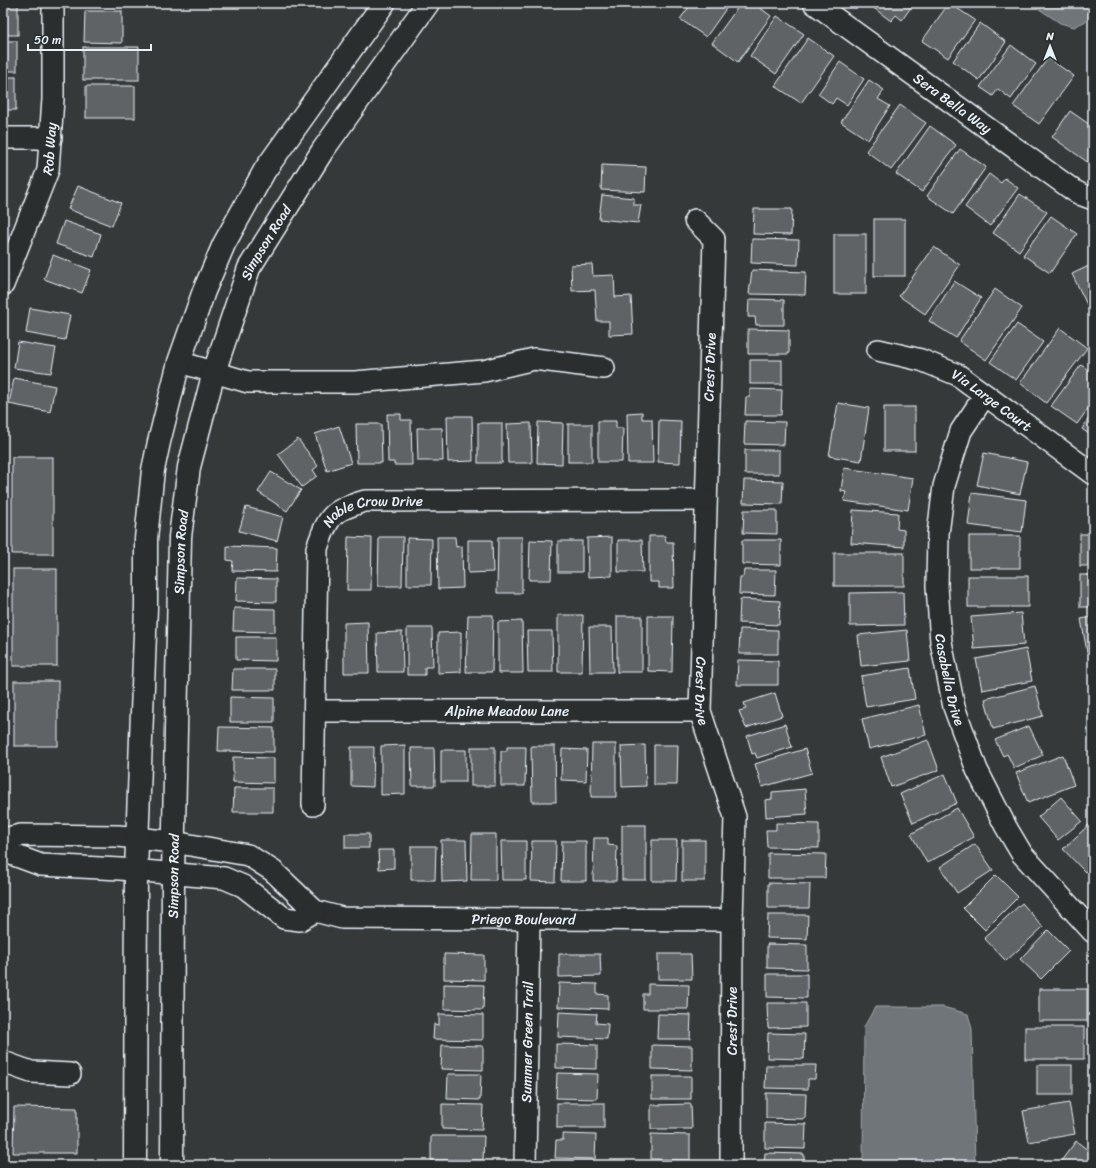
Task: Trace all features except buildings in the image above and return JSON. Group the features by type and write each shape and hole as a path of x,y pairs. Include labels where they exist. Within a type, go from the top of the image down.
{"main road":[{"path":"135,1165 136,871 146,539 153,470 179,362 204,291 224,244 265,170 384,3"},
{"name":"Simpson Road","path":"172,1165 173,842 180,537 189,467 214,372 249,268 323,150 428,3"}],"street":[{"name":"Rob Way","path":"3,285 48,170 51,138 53,3"},
{"name":"Sera Bella Way","path":"814,3 1074,190 1093,199"},
{"path":"3,138 51,138"},
{"name":"Crest Drive","path":"694,220 714,239 700,711 735,817 732,920 731,1165"},
{"name":"Via Large Court","path":"878,350 921,360 958,375 1093,474"},
{"path":"179,362 248,382 355,382 484,371 534,359 604,368"},
{"name":"Casabella Drive","path":"985,395 961,431 944,486 938,534 937,586 941,642 954,707 977,770 1006,827 1022,854 1093,932"},
{"name":"Noble Crow Drive","path":"313,805 317,548 328,520 342,507 365,501 706,500"},
{"name":"Alpine Meadow Lane","path":"315,711 700,711"},
{"name":"Priego Boulevard","path":"3,839 21,835 118,836 173,842 248,855 273,871 315,911 342,918 732,920"},
{"path":"3,851 41,866 136,871 224,878 243,886 284,918 300,920 315,911"},
{"name":"Summer Green Trail","path":"525,1165 528,920"},
{"path":"3,1062 31,1072 70,1074"}],"shaded area":[{"path":"1030,3 1093,3 1093,14 1086,21 1074,27 1060,23"},
{"path":"875,1007 943,1007 968,1014 972,1029 975,1165 863,1165 864,1027"}]}
